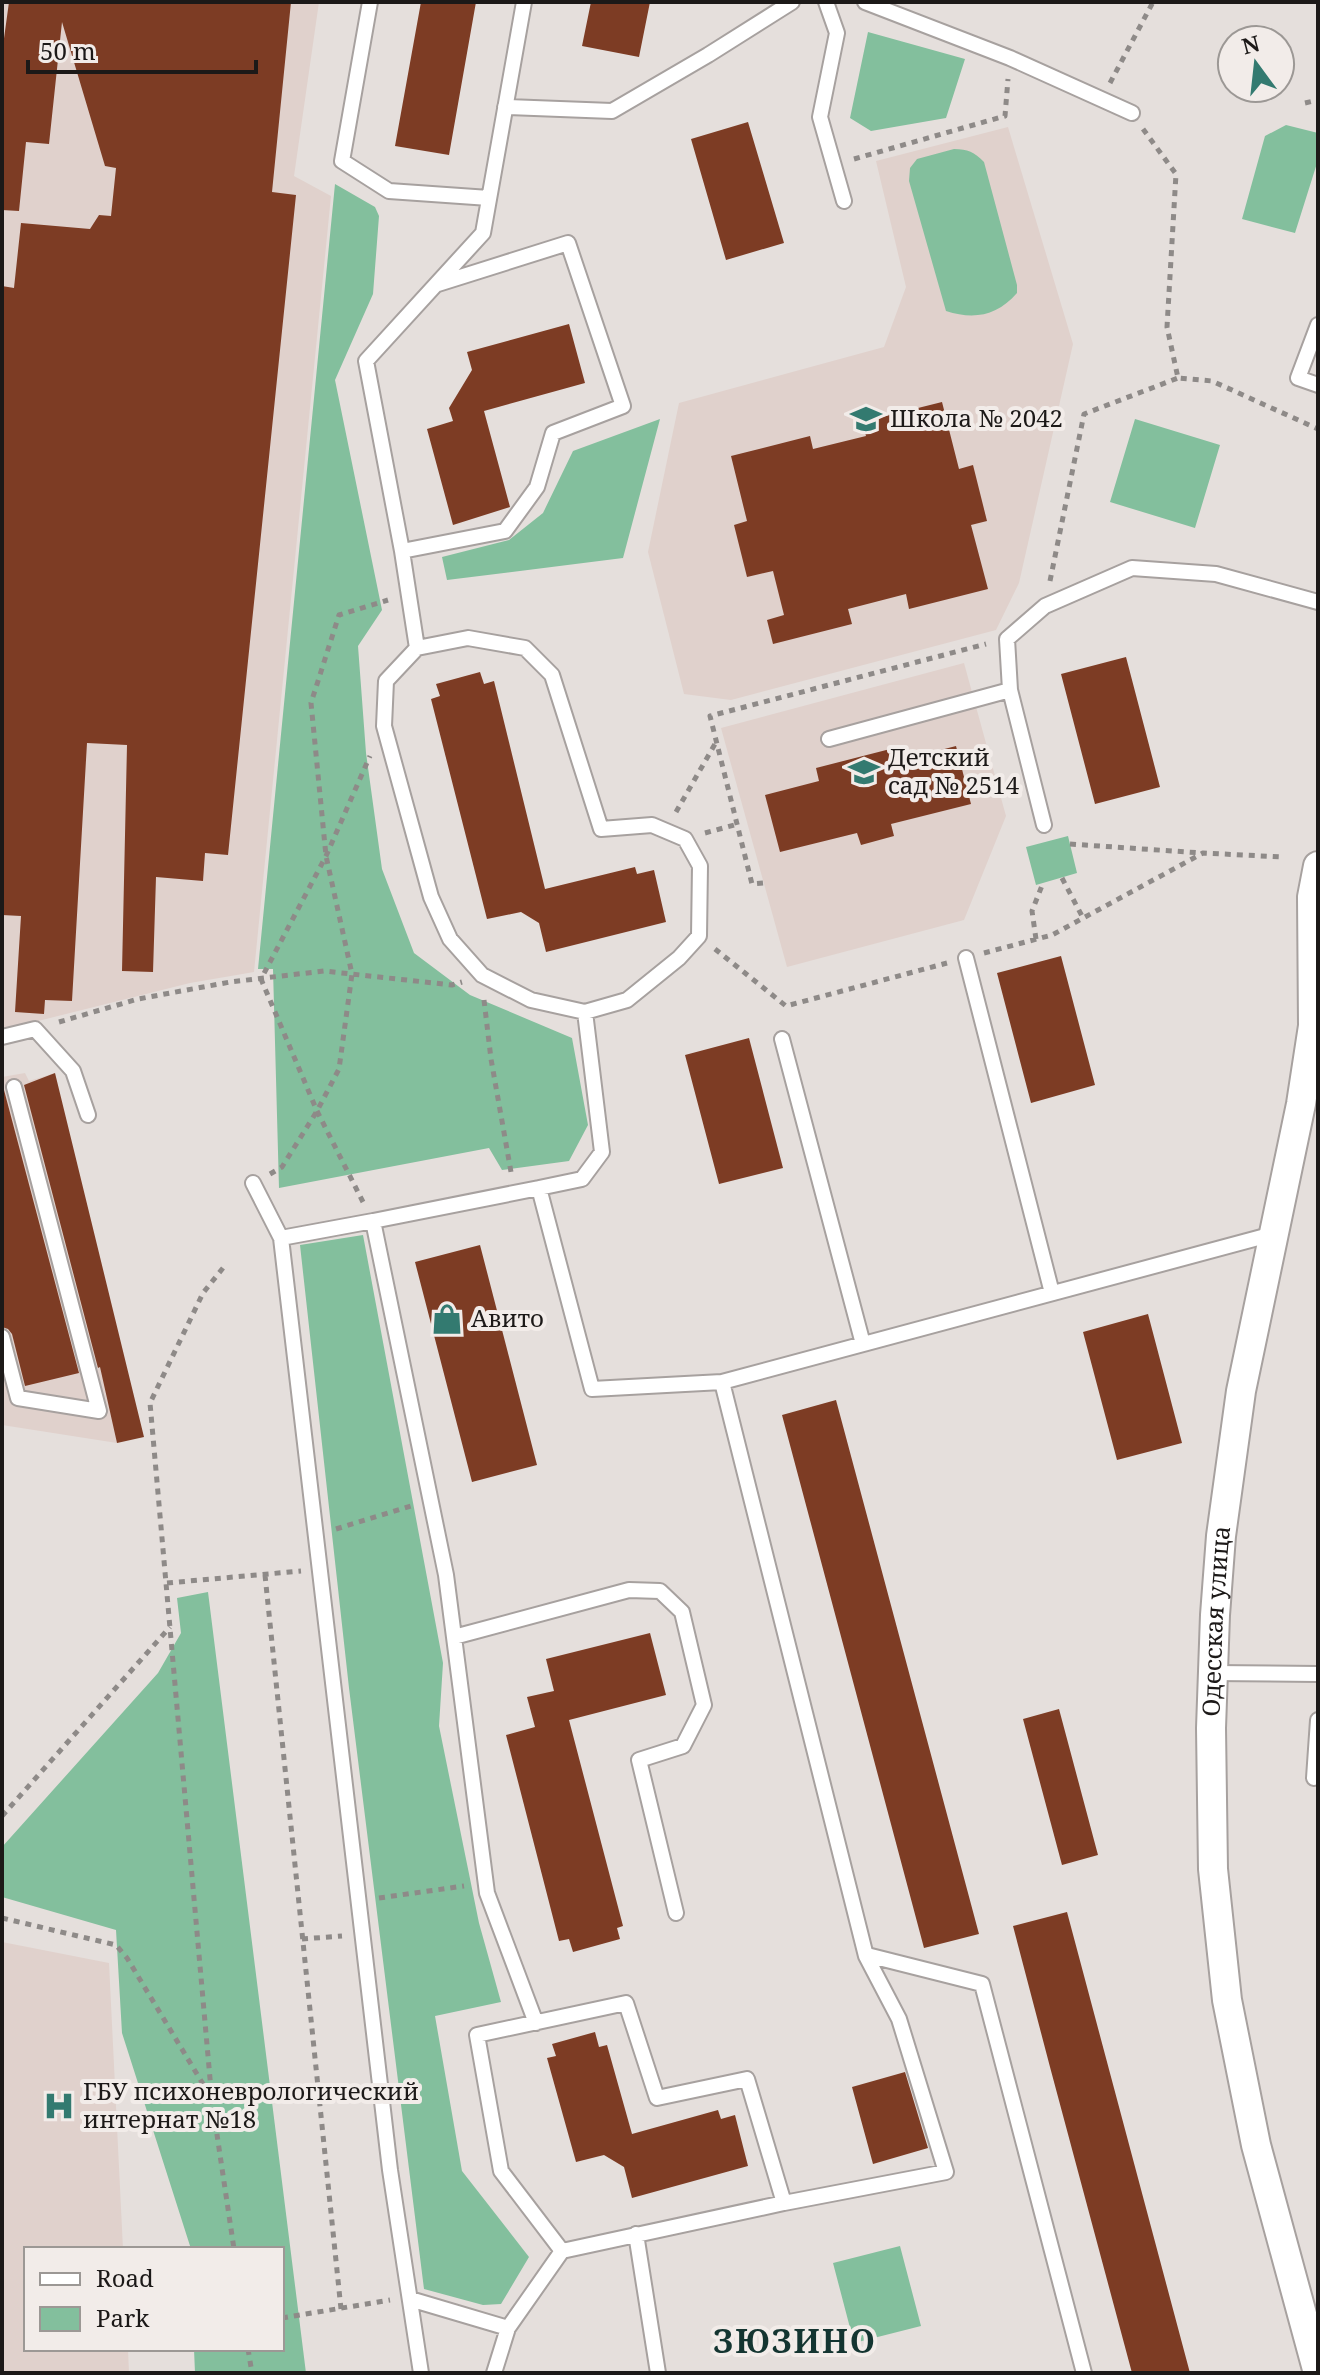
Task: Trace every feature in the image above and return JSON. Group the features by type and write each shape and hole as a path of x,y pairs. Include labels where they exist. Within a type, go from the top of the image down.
{"street":[{"name":"Одесская улица","path":"1318,866 1312,897 1315,925 1313,1026 1301,1104 1241,1391 1221,1536 1212,1673 1213,1869 1227,2000 1256,2145 1318,2373"}],"lane":[{"path":"370,2 342,161 389,191 489,198"},
{"path":"417,648 366,361 483,233 524,2"},
{"path":"505,107 612,111 792,2"},
{"path":"826,2 837,33 820,117 844,201"},
{"path":"865,2 1010,58 1132,113"},
{"path":"402,551 505,531 537,487 553,433 623,406 568,243 436,285"},
{"path":"1318,325 1298,378 1318,385"},
{"path":"1044,825 1010,690 1007,639 1045,606 1132,568 1216,574 1318,602"},
{"path":"468,638 525,648 552,675 601,829 652,825 685,839 700,866 699,936 679,958 627,1000 585,1012 531,1000 482,975 450,939 431,897 384,726 386,681 417,648 468,638"},
{"path":"829,739 1010,690"},
{"path":"966,958 1052,1293"},
{"path":"281,1238 582,1179 602,1152 585,1012"},
{"path":"2,1037 35,1029 73,1071 88,1115"},
{"path":"782,1039 863,1344"},
{"path":"2,1337 18,1398 99,1411 14,1087"},
{"path":"253,1183 281,1238 390,2170 421,2373"},
{"path":"539,1188 592,1389 722,1382 1273,1234"},
{"path":"373,1221 446,1575 487,1893 536,2023"},
{"path":"494,2373 508,2328 562,2251 946,2172 899,2019 867,1955 722,1382"},
{"path":"454,1637 629,1590 660,1591 682,1612 704,1705 683,1746 639,1760 676,1913"},
{"path":"1212,1673 1318,1674"},
{"path":"1314,1778 1318,1720"},
{"path":"867,1955 982,1984 1084,2373"},
{"path":"562,2251 501,2171 477,2035 626,2003 657,2098 747,2079 784,2203"},
{"path":"636,2234 658,2373"},
{"path":"410,2299 508,2328"}],"path":[{"path":"1102,97 1153,2"},
{"path":"833,165 1005,116 1010,58"},
{"path":"1305,103 1318,100"},
{"path":"1132,113 1176,174 1167,327 1178,378"},
{"path":"1045,606 1084,414 1178,378 1212,381 1318,429"},
{"path":"253,1183 282,1167 339,1069 352,974 326,856 311,703 339,615 408,594"},
{"path":"261,979 326,856 384,726"},
{"path":"666,831 715,743"},
{"path":"685,839 738,824"},
{"path":"1070,844 1283,857"},
{"path":"699,936 786,1006 1052,935 1203,853"},
{"path":"1062,878 1083,918"},
{"path":"1036,939 1032,911 1043,883"},
{"path":"35,1029 138,999 230,982 324,971 452,985 482,975 491,1059 515,1193"},
{"path":"261,979 317,1111 373,1221"},
{"path":"223,1268 203,1293 150,1403 212,2101 234,2247"},
{"path":"315,1535 431,1500"},
{"path":"167,1583 306,1570"},
{"path":"265,1575 341,2309"},
{"path":"2,1816 171,1627"},
{"path":"358,1901 485,1883"},
{"path":"2,1918 116,1945 127,1958 212,2101"},
{"path":"302,1939 342,1936"},
{"path":"284,2318 390,2302"},
{"path":"248,2351 252,2373"}],"shaded area":[{"path":"2,2 319,2 294,176 331,196 254,972 190,983 2,1030"},
{"name":"Школа № 2042","path":"1008,127 1073,344 1019,583 996,630 731,700 684,694 648,552 679,403 884,347 906,287 876,161"},
{"name":"Детский сад № 2514","path":"964,663 1006,816 964,920 787,967 721,728"},
{"path":"25,1073 29,1081 55,1073 117,1443 2,1425 2,1077"},
{"name":"ГБУ психоневрологический интернат №18","path":"2,1942 109,1963 123,2247 24,2247 24,2351 128,2351 129,2373 2,2373"}],"green space":[{"path":"868,32 965,59 946,118 871,131 850,118"},
{"path":"1286,125 1318,133 1318,160 1295,233 1242,219 1265,136"},
{"path":"954,149 970,152 984,162 1017,285 1017,293 1009,301 984,314 966,315 946,311 909,181 910,168 917,159"},
{"path":"335,184 375,207 379,216 373,294 335,380 382,610 358,646 366,753 382,869 414,953 470,995 572,1038 588,1125 569,1161 502,1170 489,1148 279,1188 273,969 258,969"},
{"path":"660,419 623,558 447,580 442,557 509,540 543,513 573,451"},
{"path":"1135,419 1220,445 1195,528 1110,502"},
{"path":"1068,836 1077,873 1036,885 1026,847"},
{"path":"363,1235 443,1663 439,1726 479,1923 501,2002 435,2016 462,2171 529,2257 501,2304 483,2305 424,2289 349,1688 300,1245"},
{"path":"208,1592 306,2373 195,2373 194,2351 284,2351 284,2247 190,2247 122,2033 116,1930 2,1897 2,1847 158,1673 181,1633 177,1598"},
{"path":"900,2246 921,2326 854,2343 833,2263"}],"building":[{"path":"9,2 291,2 272,192 296,195 228,855 205,853 203,881 156,877 153,972 122,971 127,745 87,743 72,1001 45,1000 44,1014 15,1012 21,916 2,915 2,286 14,288 21,223 90,229 99,215 111,216 116,168 105,166 62,22 49,144 26,142 19,211 2,210 2,53"},
{"path":"421,2 476,2 449,155 395,146"},
{"path":"591,2 650,2 639,57 582,46"},
{"path":"748,122 784,243 726,260 691,139"},
{"path":"569,324 585,383 484,411 510,507 453,525 427,429 453,421 449,408 472,370 467,352"},
{"path":"942,402 959,469 973,465 987,521 971,525 988,589 909,609 906,594 848,609 852,624 773,644 767,620 784,615 773,571 747,577 734,525 747,521 731,456 810,436 813,449 866,436 862,422"},
{"path":"1126,657 1160,787 1095,804 1061,674"},
{"path":"480,672 484,684 494,681 545,889 635,867 637,874 654,870 666,922 546,952 539,923 521,912 487,919 431,699 440,696 436,684"},
{"path":"956,746 971,804 891,824 894,836 861,845 857,833 780,852 765,795 819,781 816,768 898,747 902,760"},
{"path":"1061,956 1095,1085 1031,1103 997,973"},
{"path":"749,1038 783,1168 719,1184 685,1055"},
{"path":"55,1073 144,1437 117,1443 100,1367 24,1085"},
{"path":"2,1090 79,1373 25,1386 12,1334 2,1327"},
{"path":"480,1245 537,1465 472,1482 415,1262"},
{"path":"1148,1314 1182,1443 1117,1460 1083,1332"},
{"path":"836,1400 979,1934 924,1948 782,1415"},
{"path":"650,1633 666,1695 569,1720 623,1926 617,1928 620,1939 573,1952 569,1939 559,1941 506,1735 535,1727 527,1697 554,1691 546,1659"},
{"path":"1059,1709 1098,1855 1062,1865 1023,1719"},
{"path":"1067,1912 1190,2373 1132,2373 1050,2067 1013,1926"},
{"path":"595,2032 599,2047 607,2045 632,2134 718,2110 721,2119 735,2115 748,2166 632,2198 624,2167 604,2155 576,2162 547,2058 556,2056 552,2044"},
{"path":"905,2072 928,2148 873,2164 852,2087"}],"place":[{"name":"Школа № 2042","path":"866,419"},
{"name":"Детский сад № 2514","path":"864,772"},
{"name":"Авито","path":"447,1319"},
{"name":"ГБУ психоневрологический интернат №18","path":"59,2106"}],"district":[{"name":"ЗЮЗИНО","path":"795,2342"}]}
